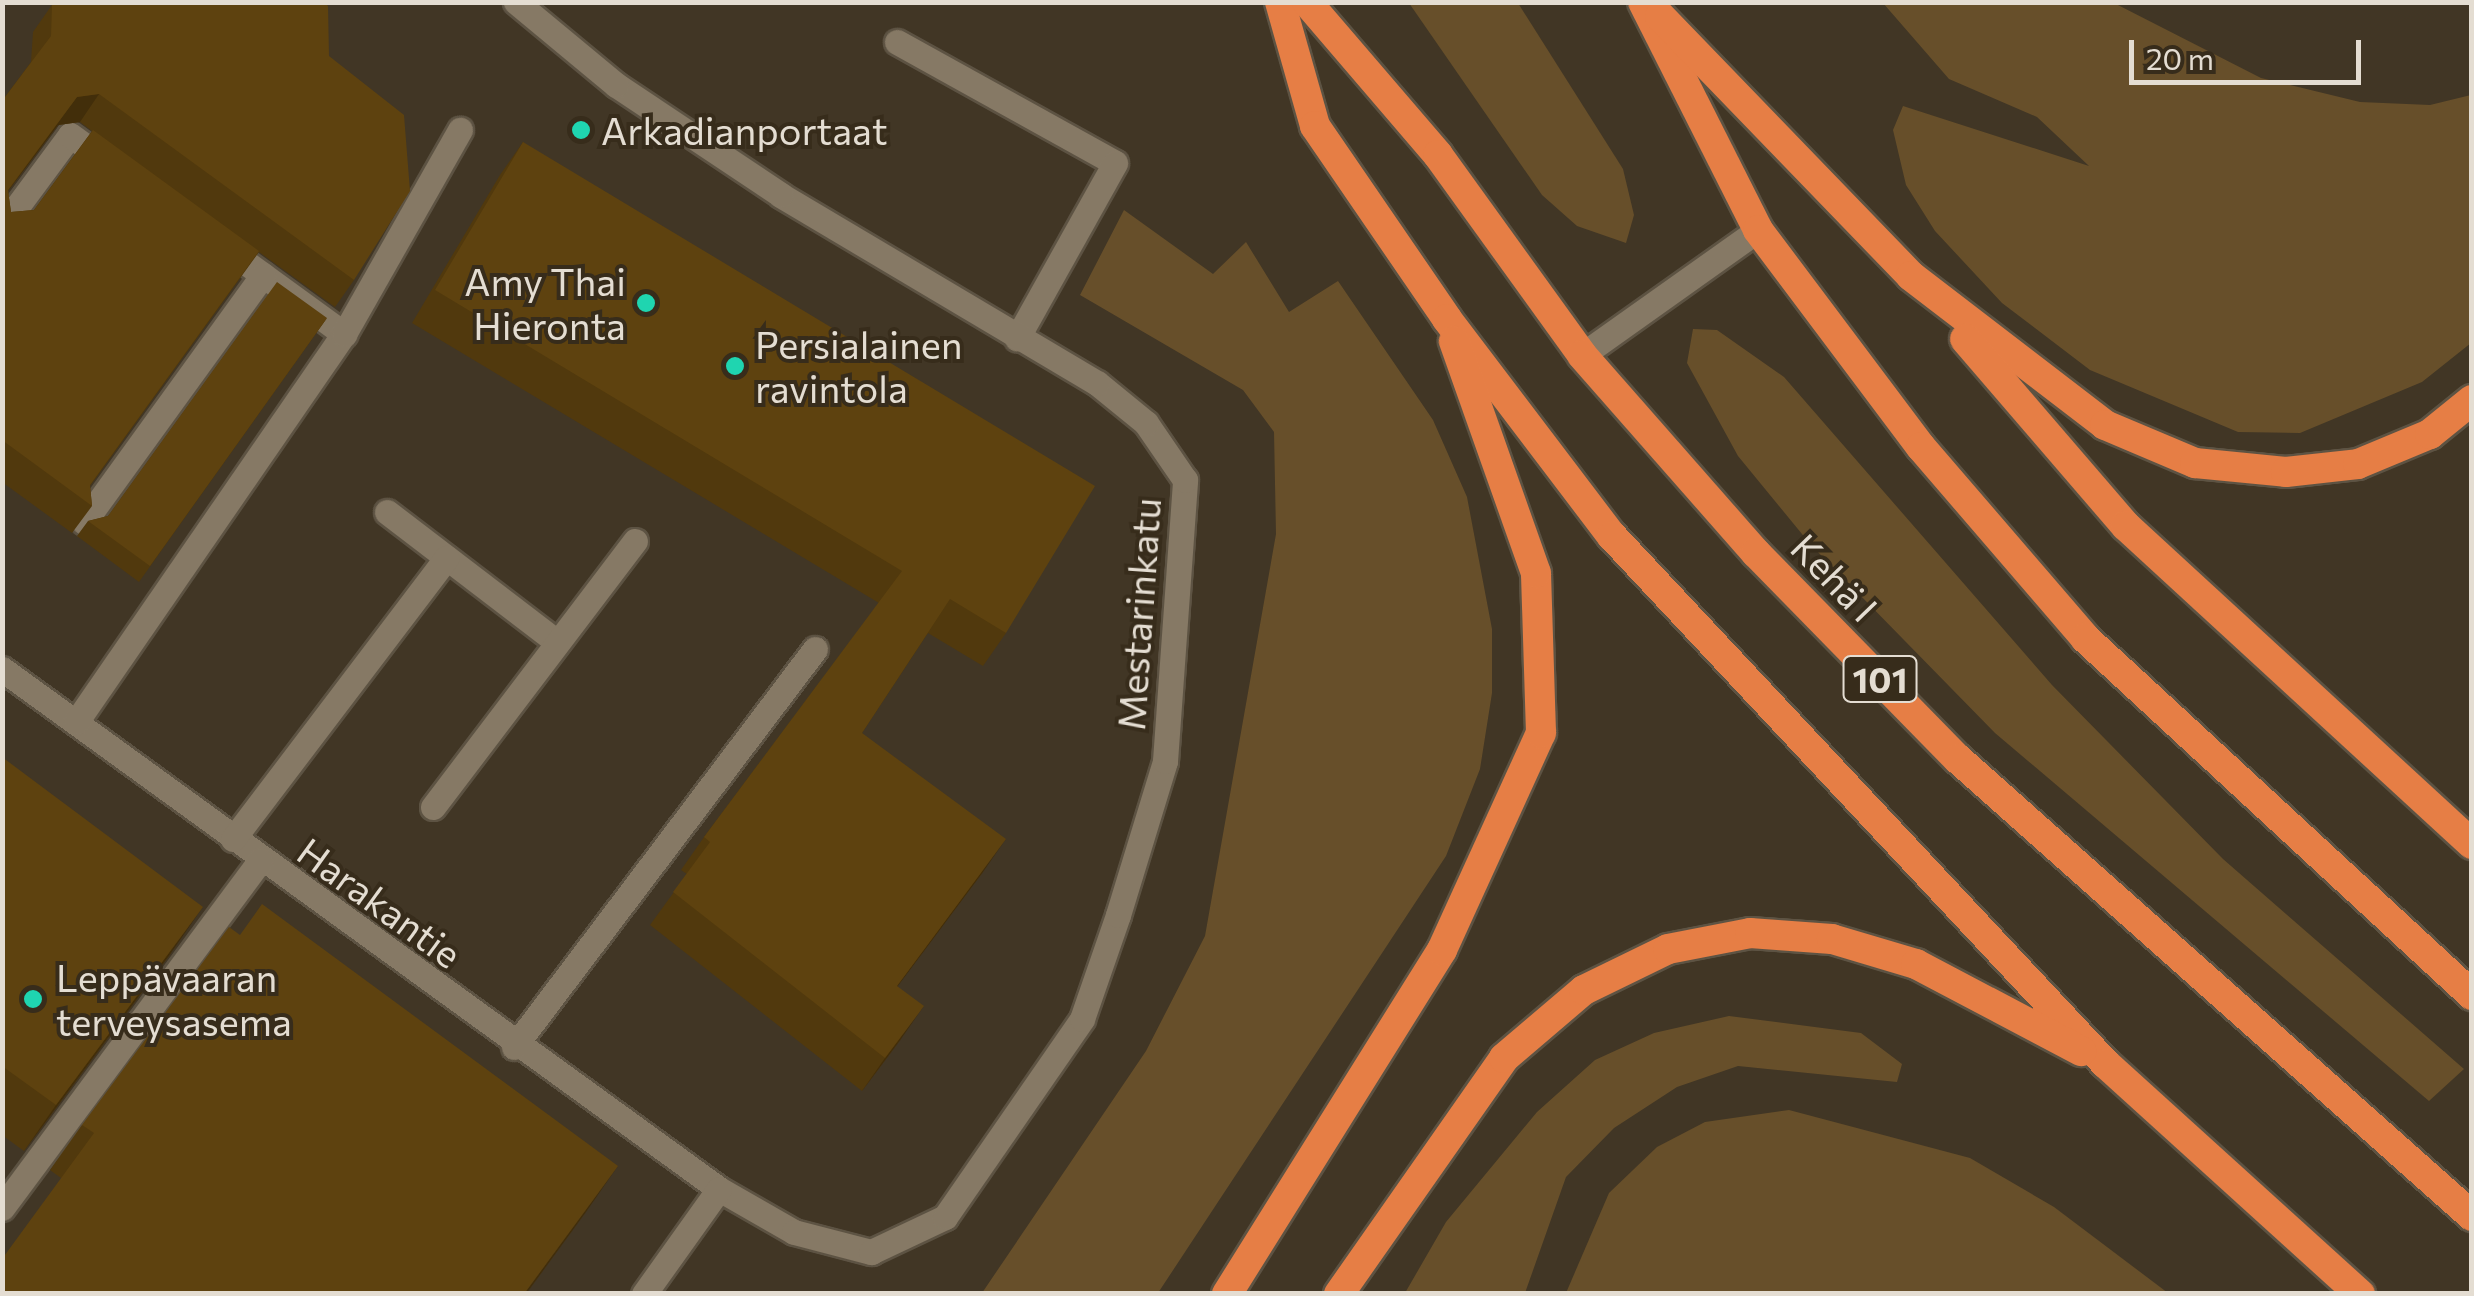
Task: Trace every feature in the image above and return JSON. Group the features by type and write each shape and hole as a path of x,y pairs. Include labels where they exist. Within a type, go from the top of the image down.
{"highway":[{"path":"1280,2 1315,126 1446,319 1612,536 1745,686 2106,1064 2360,1294"},
{"name":"Kehä I","path":"1307,2 1438,155 1582,355 1756,553 1958,759 2472,1216"},
{"path":"1645,2 1758,230 1921,446 2085,638 2472,995"},
{"path":"1645,2 1911,276 2126,526 2472,844"},
{"path":"1911,276 2105,425 2195,464 2286,472 2358,464 2430,434 2472,400"},
{"path":"1227,1294 1442,950 1541,733 1536,573 1446,319"},
{"path":"1339,1294 1504,1058 1584,990 1668,949 1750,933 1832,939 1916,964 2106,1064"}],"street":[{"name":"Mestarinkatu","path":"516,2 616,85 1017,338 1098,382 1146,424 1184,480 1165,761 1082,1020 944,1216 871,1252 794,1232 719,1189"},
{"path":"898,42 1115,164 1017,338"},
{"path":"76,722 344,334 460,130"},
{"path":"2,227 70,135 134,182"},
{"path":"198,228 344,334"},
{"path":"1582,355 1758,230"},
{"path":"84,522 263,274"},
{"path":"386,512 558,642"},
{"path":"432,807 635,541"},
{"path":"233,839 446,558"},
{"path":"514,1047 815,650"},
{"name":"Harakantie","path":"2,668 514,1047 719,1189"},
{"path":"2,1208 260,860"},
{"path":"644,1294 719,1189"}],"shaded area":[{"path":"1409,3 1518,3 1623,169 1634,215 1626,243 1577,226 1542,195"},
{"path":"1883,3 2114,3 2261,78 2360,102 2430,105 2471,95 2471,343 2422,382 2300,433 2238,432 2090,370 2002,303 1935,231 1906,185 1893,130 1903,106 2089,166 2037,117 1949,79"},
{"path":"1124,210 1213,274 1246,242 1289,312 1338,281 1433,420 1467,497 1492,629 1492,693 1480,769 1446,856 1158,1293 982,1293 1146,1051 1205,936 1276,534 1274,432 1243,390 1080,295"},
{"path":"1693,329 1717,330 1784,377 2052,685 2223,859 2464,1069 2429,1101 1995,733 1811,545 1738,456 1687,363"},
{"path":"1729,1016 1861,1033 1902,1064 1897,1082 1738,1066 1677,1087 1614,1128 1566,1177 1525,1293 1405,1293 1446,1222 1537,1112 1595,1060 1654,1033"},
{"path":"1789,1110 1970,1158 2054,1207 2168,1293 1566,1293 1609,1193 1657,1147 1705,1122"}],"building":[{"path":"54,2 323,2 328,6 329,56 404,115 410,191 354,280 99,94 77,97 8,190 11,212 34,210 93,130 259,251 90,485 92,506 2,440 2,101 51,36"},
{"path":"523,142 1095,486 1006,633 950,599 862,733 1006,839 897,986 924,1006 885,1058 673,892 710,842 704,837 902,571 435,290"},
{"path":"277,282 327,318 150,566 88,521 108,516"},
{"path":"2,757 203,907 56,1105 2,1066"},
{"path":"262,904 618,1166 524,1294 2,1294 2,1259 94,1133 82,1125 229,927 240,935"}],"place":[{"name":"Arkadianportaat","path":"581,130"},
{"name":"Amy Thai Hieronta","path":"646,303"},
{"name":"Persialainen ravintola","path":"735,366"},
{"name":"Leppävaaran terveysasema","path":"33,999"}]}
